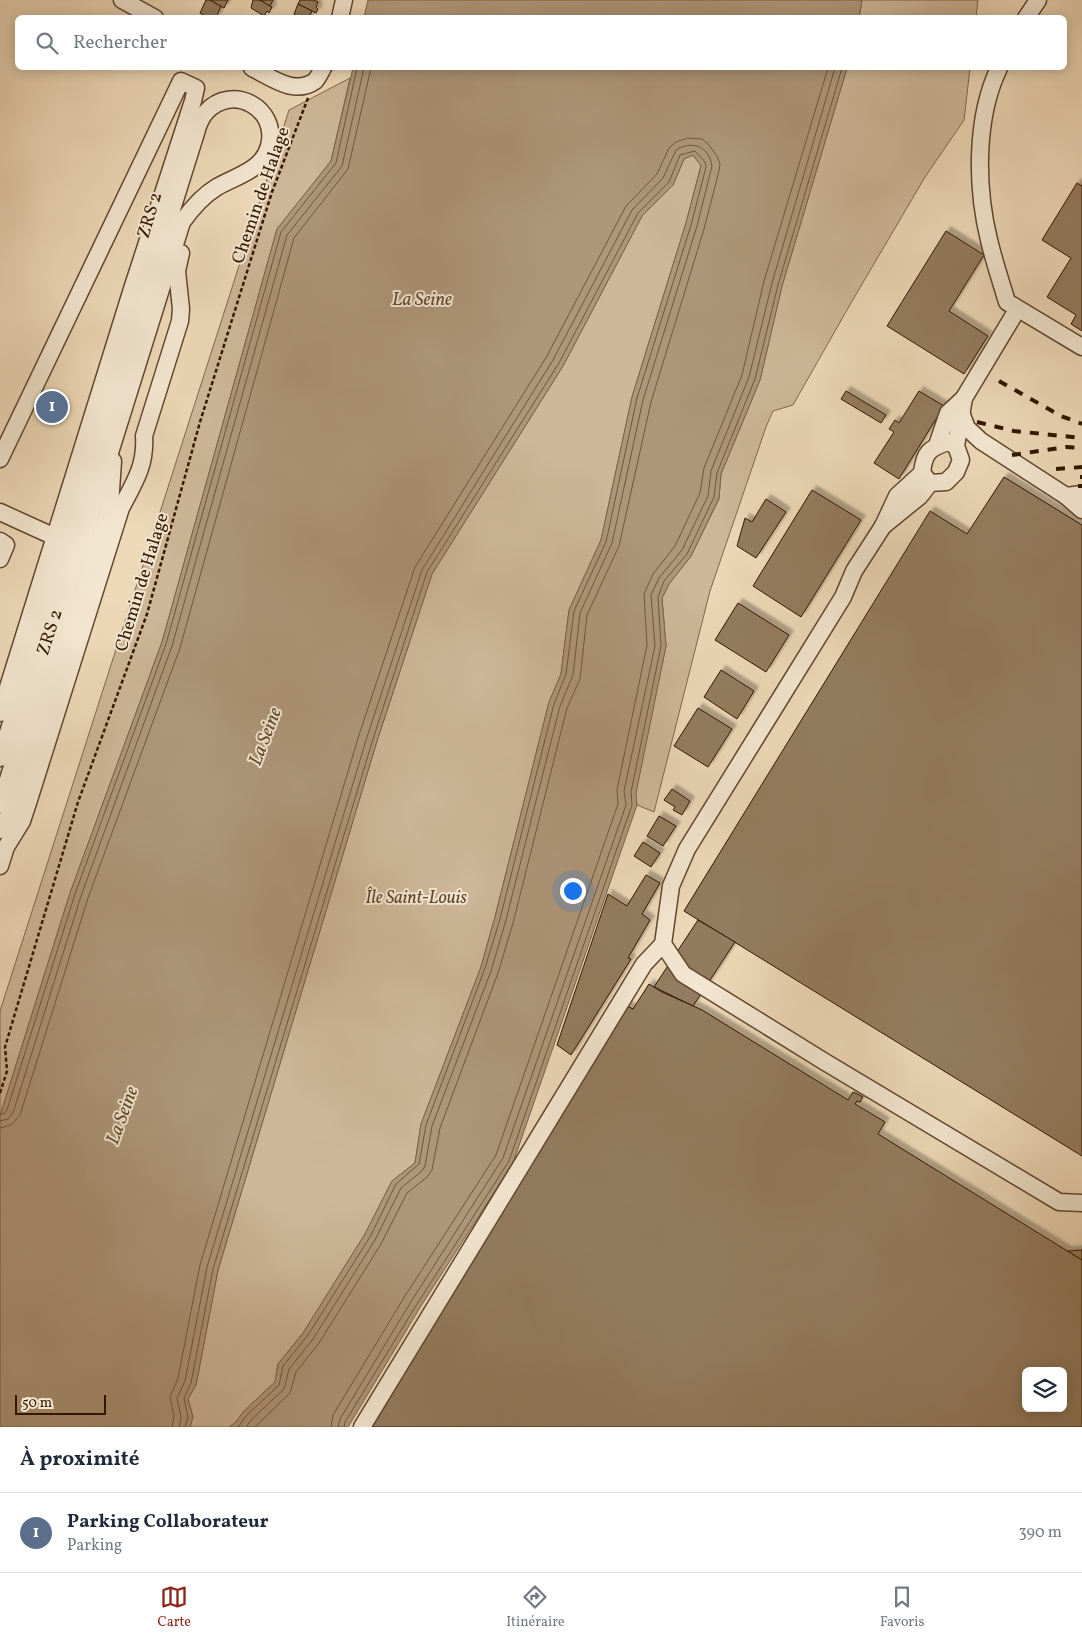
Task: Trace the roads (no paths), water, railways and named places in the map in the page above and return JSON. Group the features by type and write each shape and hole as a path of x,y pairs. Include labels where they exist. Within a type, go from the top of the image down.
{"street":[{"path":"122,0 150,15"},
{"path":"341,15 344,0"},
{"path":"1028,15 1038,0"},
{"path":"256,70 287,85 298,88 319,74"},
{"path":"998,70 984,118 980,154 982,197 988,238 1007,302 1017,310 1082,347"},
{"path":"0,459 181,81 196,88 0,713"},
{"name":"ZRS 2","path":"0,758 196,133 205,113 212,106 232,99 242,99 251,103 267,120 271,136 269,147 262,161 248,172 216,187 199,200 182,222 0,805"},
{"path":"0,866 6,847 22,821 121,508 143,464 144,436 180,321 181,309 177,271 182,244 193,220 211,201 216,187"},
{"path":"937,445 948,413 964,398 1017,310"},
{"path":"362,1427 644,964 663,944 671,886 687,849 843,597 854,571 883,526 897,496 926,478 946,482 956,472 961,460 956,446 964,398"},
{"path":"962,416 967,428 981,441 1066,496 1082,510"},
{"name":"ZRS 2","path":"0,830 17,801 110,505 114,440"},
{"path":"926,478 923,460 930,450 937,445 948,442 956,446"},
{"path":"1066,496 1082,494"},
{"path":"0,512 55,537"},
{"path":"663,944 683,974 825,1062 1059,1202 1082,1203"}],"water":[{"path":"368,0 862,0 860,15 364,15"},
{"name":"La Seine","path":"353,70 846,70 782,286 760,380 721,474 719,498 691,556 669,584 662,598 666,646 636,793 637,805 513,1163 421,1306 348,1427 229,1427 275,1382 278,1364 303,1333 365,1234 392,1181 415,1163 421,1124 481,967 495,917 549,702 561,674 569,610 601,540 632,397 686,223 701,166 693,155 684,159 673,185 642,216 563,366 432,574 377,741 218,1270 196,1385 188,1399 193,1417 190,1427 0,1427 0,1116 70,893 162,642 277,229 331,161"}],"railway":[{"path":"999,381 1061,416 1082,424"},
{"path":"977,422 1014,431 1082,438"},
{"path":"1012,455 1066,447 1082,448"},
{"path":"1056,469 1082,467"}],"place":[{"name":"Parking Collaborateur","path":"52,407"}],"park label":[{"name":"Île Saint-Louis","path":"416,897"}]}
